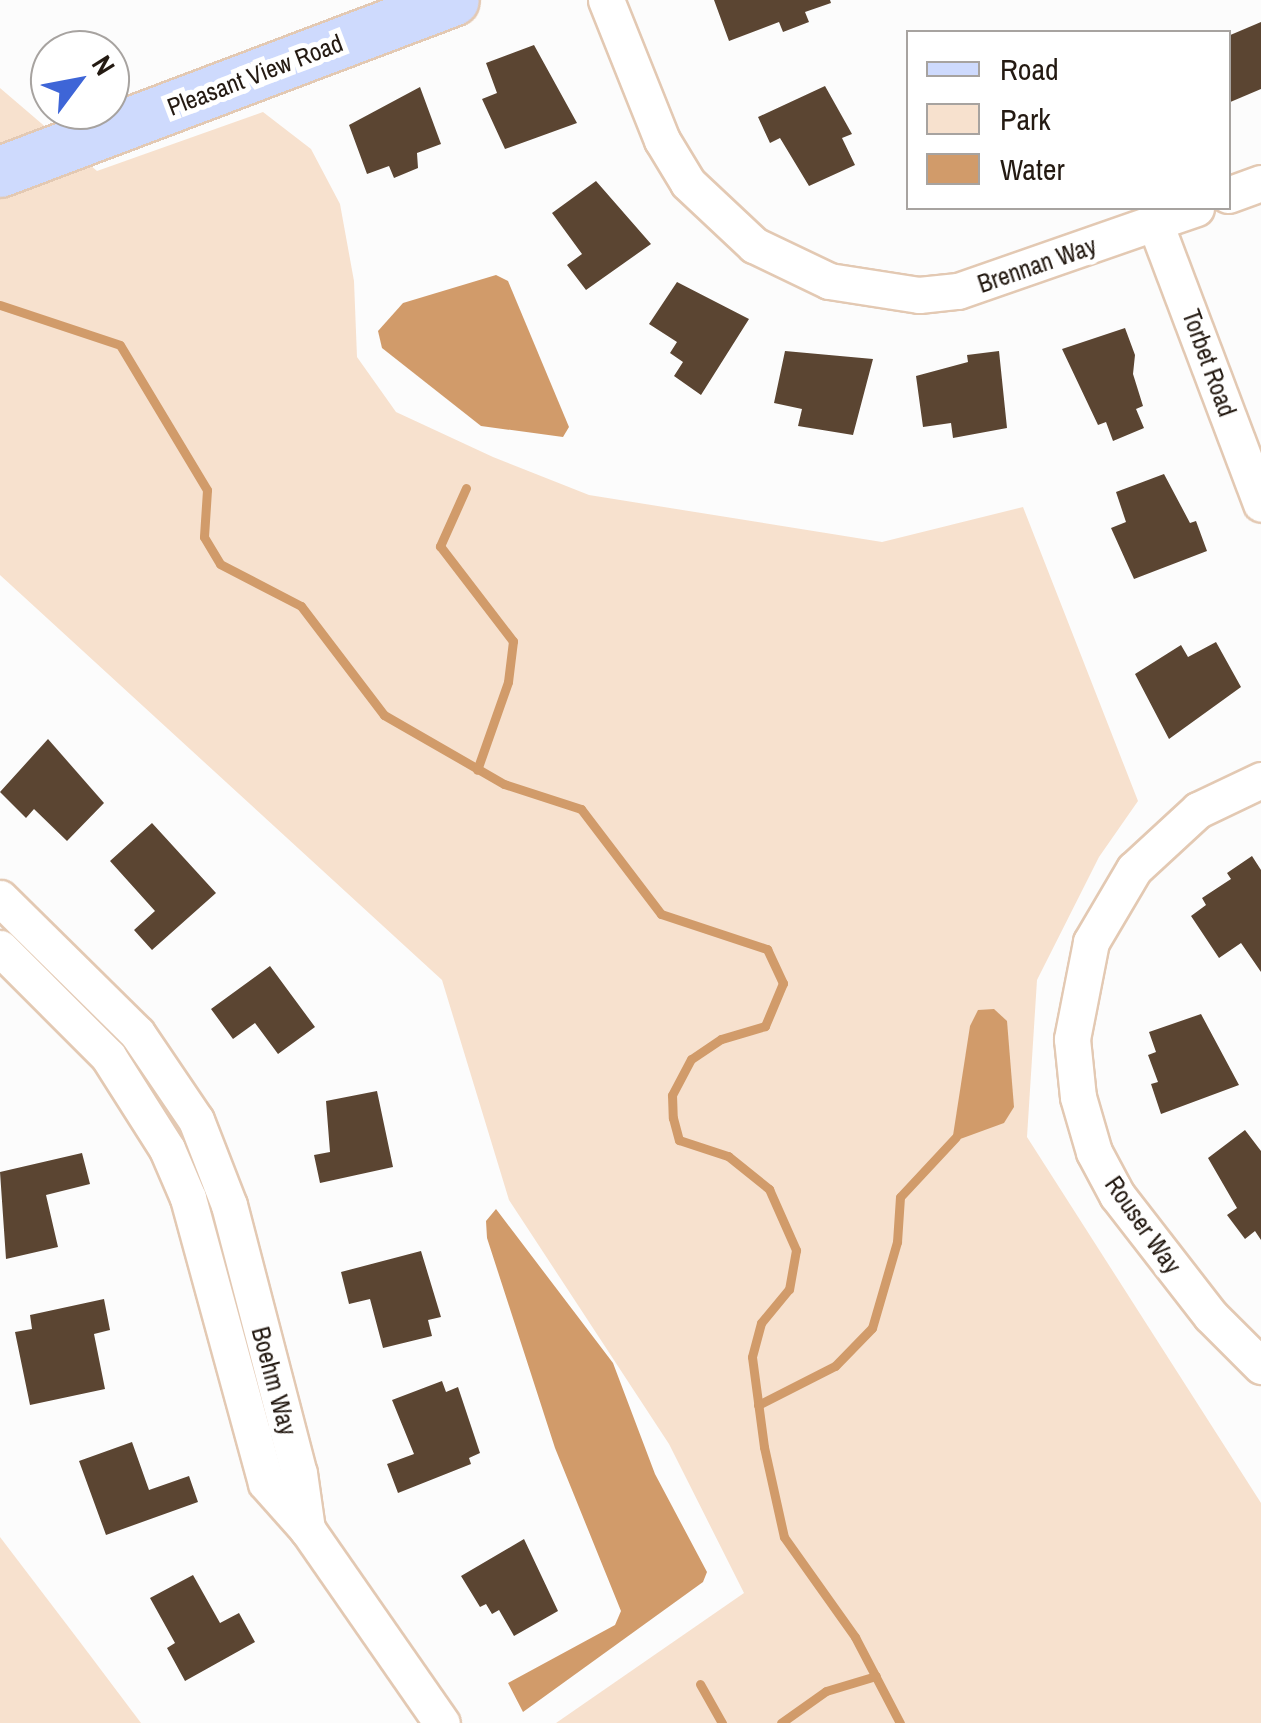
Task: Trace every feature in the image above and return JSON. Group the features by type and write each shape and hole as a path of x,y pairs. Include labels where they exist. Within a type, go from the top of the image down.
{"street":[{"name":"Pleasant View Road","path":"0,172 454,0"},
{"name":"Brennan Way","path":"606,0 662,140 688,183 718,216 790,266 877,292 958,291 1191,210"},
{"path":"1231,194 1261,183"},
{"name":"Torbet Road","path":"1155,223 1261,504"},
{"name":"Rouser Way","path":"1261,780 1198,810 1134,869 1091,942 1072,1039 1078,1097 1094,1152 1117,1195 1212,1316 1261,1366"},
{"name":"Boehm Way","path":"0,898 119,1015 196,1120 236,1234 299,1473 306,1528"},
{"name":"Boehm Way","path":"0,948 98,1046 167,1150 202,1251 266,1483 306,1528 442,1723"},
{"path":"98,1046 119,1015"},
{"path":"202,1251 236,1234"}],"green space":[{"path":"0,88 30,114 30,130 49,130 97,171 263,112 311,149 340,204 354,281 357,357 396,412 493,457 589,495 882,542 1023,507 1138,801 1099,857 1037,980 1027,1137 1261,1503 1261,1723 556,1723 744,1593 669,1444 509,1200 442,980 0,575"},
{"path":"0,1537 80,1642 141,1723 0,1723"}],"water":[{"path":"496,275 508,281 569,427 563,437 481,426 382,348 378,331 403,303"},
{"path":"994,1009 1007,1021 1014,1107 1004,1123 952,1142 970,1026 978,1010"},
{"path":"496,1209 613,1363 655,1474 707,1572 703,1582 523,1712 508,1683 615,1625 621,1611 555,1448 487,1238 486,1221"}],"building":[{"path":"714,0 831,3 805,12 809,22 783,32 779,22 729,41"},
{"path":"1261,22 1261,89 1231,102 1231,35"},
{"path":"534,45 577,123 505,149 482,99 497,93 486,63"},
{"path":"825,86 852,134 842,138 855,165 809,186 780,138 770,143 758,117"},
{"path":"420,87 441,144 417,153 418,168 394,178 389,166 367,174 349,125"},
{"path":"596,181 651,244 586,290 567,265 582,254 552,213"},
{"path":"677,282 749,319 701,395 674,376 683,362 670,353 677,342 649,324"},
{"path":"1125,328 1135,355 1133,374 1143,406 1136,409 1144,428 1113,441 1106,422 1098,425 1062,349"},
{"path":"785,351 873,359 853,435 798,426 802,409 774,403"},
{"path":"999,351 1007,428 953,438 951,423 923,427 916,376 968,362 967,355"},
{"path":"1164,474 1190,523 1196,521 1207,551 1134,579 1111,528 1126,522 1116,492"},
{"path":"1216,642 1241,687 1169,739 1135,674 1181,645 1188,657"},
{"path":"48,739 104,803 67,841 34,809 26,818 0,792"},
{"path":"152,823 216,893 152,950 134,930 155,911 110,861"},
{"path":"1252,856 1261,870 1261,972 1241,943 1219,958 1191,916 1206,905 1202,898 1231,879 1227,873"},
{"path":"270,966 315,1027 278,1054 255,1023 233,1039 211,1009"},
{"path":"1201,1014 1239,1085 1161,1114 1151,1084 1158,1082 1148,1055 1156,1052 1149,1032"},
{"path":"377,1091 393,1167 320,1183 314,1155 330,1152 326,1101"},
{"path":"1245,1130 1261,1151 1261,1240 1255,1231 1245,1239 1227,1215 1237,1208 1208,1158"},
{"path":"82,1153 90,1184 46,1195 58,1247 6,1259 0,1172"},
{"path":"421,1251 441,1317 428,1320 432,1336 383,1348 370,1299 349,1304 341,1272"},
{"path":"104,1299 110,1330 94,1334 105,1389 30,1405 15,1332 32,1329 30,1315"},
{"path":"442,1381 446,1392 458,1387 480,1453 469,1458 471,1464 398,1493 387,1464 414,1454 392,1400"},
{"path":"132,1442 149,1490 189,1476 198,1502 106,1535 79,1461"},
{"path":"524,1539 558,1611 514,1636 499,1610 492,1614 486,1604 480,1607 461,1576"},
{"path":"193,1575 220,1623 239,1613 255,1642 185,1681 167,1648 175,1643 150,1598"}],"waterway":[{"path":"0,305 120,345 207,490 204,537 220,564 301,606 384,715 504,784 581,809 661,914 767,949 783,983 765,1026 721,1039 691,1059 672,1095 673,1118 679,1140 728,1156 769,1189 796,1250 789,1289 761,1323 752,1357 764,1447 784,1537 855,1637 900,1723"},
{"path":"466,488 440,546 513,641 508,682 477,770"},
{"path":"758,1405 835,1366 872,1328 897,1242 900,1197 956,1137"},
{"path":"781,1723 826,1691 876,1676"},
{"path":"700,1684 722,1723"}]}
